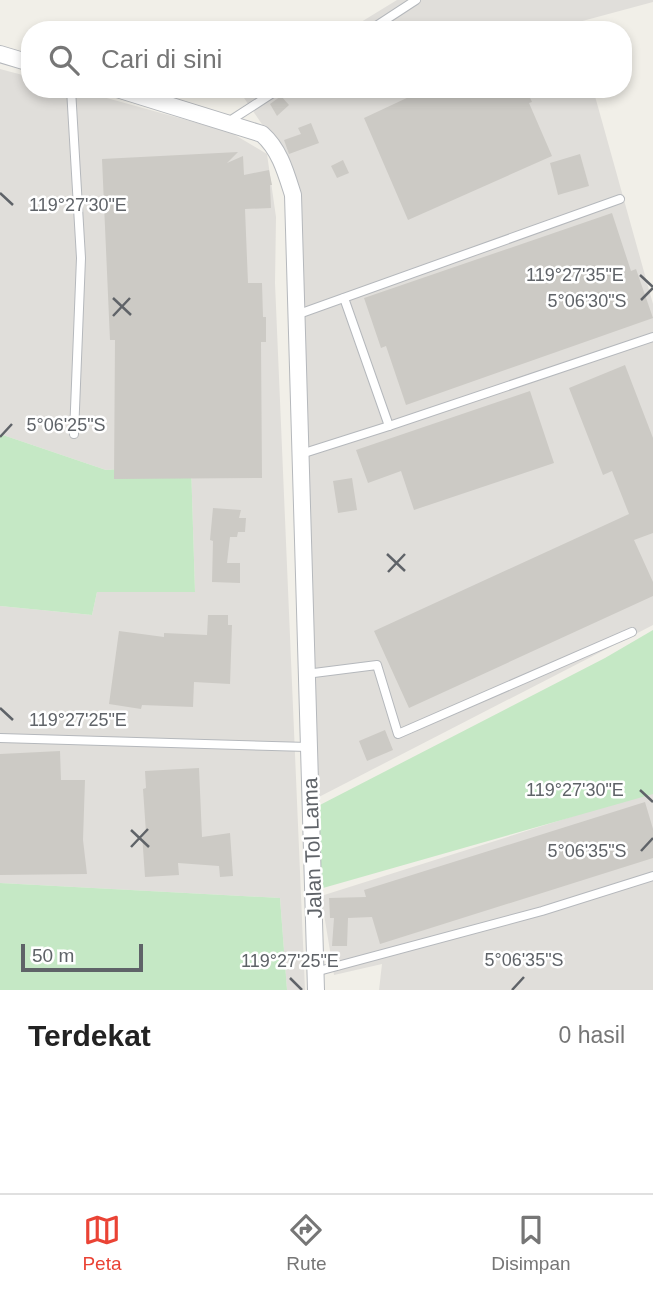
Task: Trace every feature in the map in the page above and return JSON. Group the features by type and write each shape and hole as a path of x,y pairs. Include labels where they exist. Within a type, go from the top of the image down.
{"street":[{"path":"0,54 21,60"},
{"name":"Jalan Tol Lama","path":"147,98 262,134 270,141 285,168 293,195 316,990"}],"lane":[{"path":"384,21 416,0"},
{"path":"72,98 81,258 74,434"},
{"path":"228,122 265,98"},
{"path":"296,315 620,199"},
{"path":"344,298 389,426"},
{"path":"301,454 653,337"},
{"path":"306,674 377,665 398,734 632,632"},
{"path":"0,738 308,747"},
{"path":"315,972 541,911 653,876"}],"shaded area":[{"path":"397,0 653,0 582,21 363,21"},
{"path":"0,69 21,75 21,98 107,98 230,132 267,154 276,217 275,283 305,990 287,990 280,898 0,883 0,606 92,615 97,592 195,591 191,464 106,470 0,434"},
{"path":"244,98 596,98 653,304 653,625 313,800 289,164"},
{"path":"653,791 653,990 379,990 382,964 334,975 321,896"}],"green space":[{"path":"0,434 106,470 191,464 195,592 97,592 92,615 0,606"},
{"path":"653,630 653,794 323,888 316,807 605,658"},
{"path":"0,883 280,898 287,990 0,990"}],"building":[{"path":"283,98 289,105 277,116 270,104"},
{"path":"407,98 530,98 532,102 529,103 552,156 408,220 364,118"},
{"path":"311,123 319,143 289,154 284,140 301,134 298,128"},
{"path":"238,152 227,163 243,156 244,175 269,170 272,185 271,208 245,209 248,283 262,283 263,317 266,317 266,342 261,342 262,478 114,479 115,340 110,340 102,159"},
{"path":"580,154 589,186 558,195 550,163"},
{"path":"343,160 349,173 337,178 331,166"},
{"path":"612,213 631,271 636,269 653,318 406,405 386,346 381,348 364,298"},
{"path":"625,365 653,438 653,533 634,540 653,582 653,596 409,708 374,631 629,514 612,471 603,475 569,388"},
{"path":"530,391 554,463 414,510 401,471 368,483 356,450"},
{"path":"352,478 357,510 338,513 333,481"},
{"path":"213,508 241,510 239,518 246,518 245,532 238,532 237,537 230,537 227,563 240,563 240,583 212,582 213,541 210,540"},
{"path":"208,615 228,615 228,625 232,625 230,684 194,682 193,707 142,705 141,709 109,704 119,631 164,637 164,633 207,635"},
{"path":"385,730 393,750 367,761 359,741"},
{"path":"60,751 61,780 85,780 83,840 87,874 0,875 0,754"},
{"path":"199,768 202,837 230,833 233,876 220,877 219,866 178,863 179,875 145,877 142,834 146,833 143,789 146,788 145,771"},
{"path":"645,802 653,829 653,858 380,944 372,917 348,918 347,946 332,946 334,918 330,918 329,898 366,897 364,890"}]}
